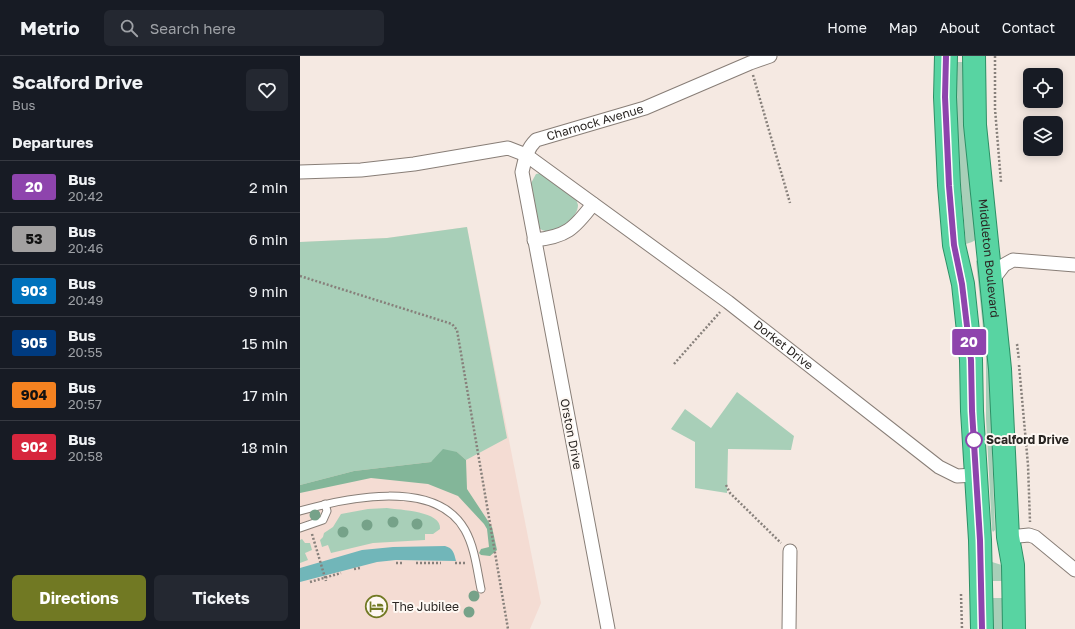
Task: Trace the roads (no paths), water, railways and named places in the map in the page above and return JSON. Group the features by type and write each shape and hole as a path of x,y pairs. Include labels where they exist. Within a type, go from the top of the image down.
{"highway":[{"path":"946,56 945,97 949,186 954,245 962,284 971,360 980,540 982,629"},
{"name":"Middleton Boulevard","path":"974,56 975,125 986,250 1000,369 1008,537 1013,565 1014,629"},
{"path":"962,284 971,252 986,250"},
{"path":"980,540 1008,537"}],"street":[{"name":"Charnock Avenue","path":"526,155 529,148 536,140 605,122 645,108 750,63 770,56"},
{"path":"300,172 361,170 414,164 508,148 526,155"},
{"name":"Dorket Drive","path":"526,155 728,302 939,467 957,476 976,475"},
{"name":"Orston Drive","path":"526,155 522,172 608,629"},
{"path":"534,240 549,238 568,232 580,221 593,204"},
{"path":"990,282 1004,265 1013,260 1075,265"},
{"path":"1008,537 1029,535 1035,537 1075,570"},
{"path":"789,629 790,551"}],"lane":[{"path":"300,511 325,504 362,497 387,495 413,499 436,505 452,515 465,530 474,555 481,589"},
{"path":"300,528 323,520 327,511 325,504"}],"water":[{"path":"445,546 453,551 456,561 396,560 377,562 300,582 300,568 362,550 393,547"}],"place":[{"name":"Scalford Drive","path":"974,440"},
{"name":"The Jubilee","path":"377,607"}]}
